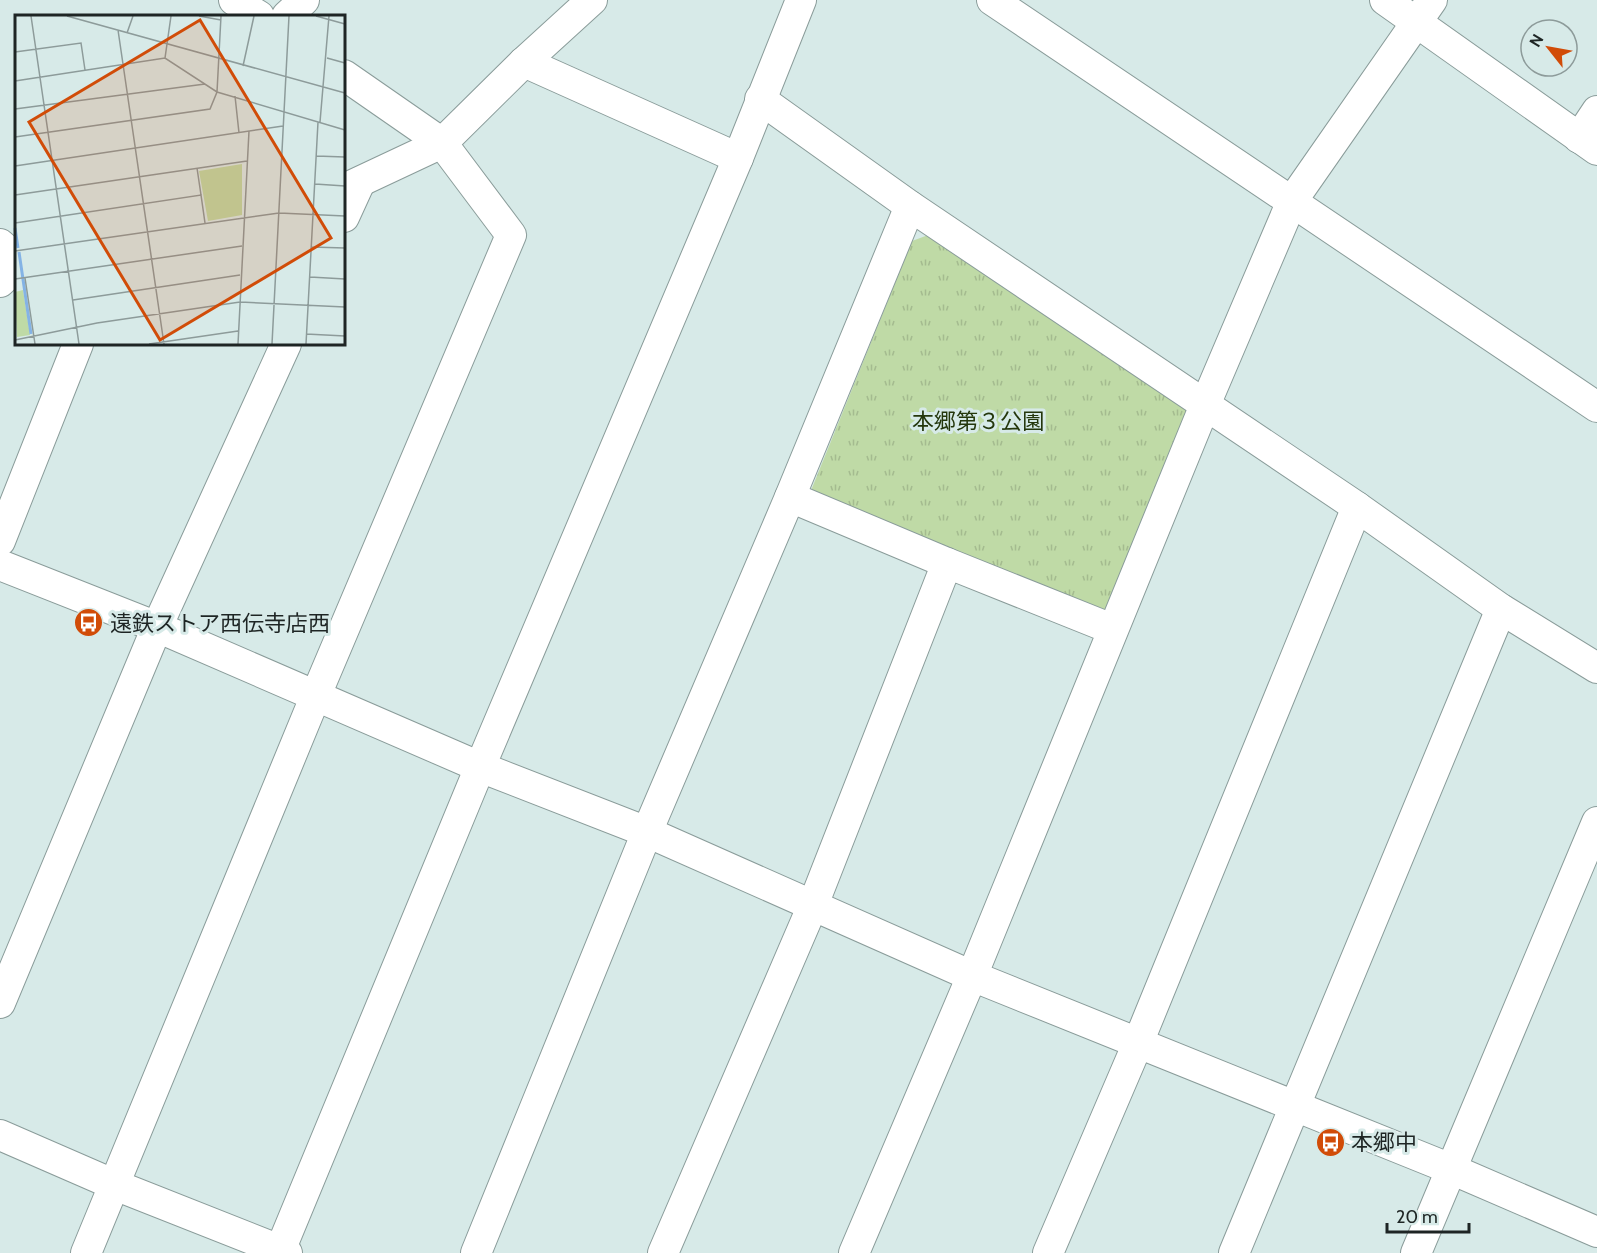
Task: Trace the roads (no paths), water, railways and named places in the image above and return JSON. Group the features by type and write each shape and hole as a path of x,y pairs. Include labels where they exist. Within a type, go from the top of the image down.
{"street":[{"path":"234,0 257,15"},
{"path":"288,15 304,0"},
{"path":"345,213 352,186 442,143 524,62 592,0"},
{"path":"0,1136 282,1252 480,767 738,158 801,0"},
{"path":"992,0 1597,407"},
{"path":"1385,0 1424,11 1588,144 1597,111"},
{"path":"854,1253 972,976 1112,629 1292,201 1424,11"},
{"path":"524,62 738,158"},
{"path":"86,1253 316,694 511,235 442,143 345,76"},
{"path":"760,99 910,206 1357,507 1501,609 1597,668"},
{"path":"476,1253 647,832 790,497 910,206"},
{"path":"0,244 15,257"},
{"path":"0,282 15,268"},
{"path":"0,541 78,345"},
{"path":"0,1003 157,627 286,345"},
{"path":"790,497 946,563 1112,629"},
{"path":"1048,1253 1138,1043 1357,507"},
{"path":"663,1253 813,905 946,563"},
{"path":"0,565 157,627 480,767 647,832 972,976 1451,1169 1597,1232"},
{"path":"1234,1253 1501,609"},
{"path":"1416,1253 1597,822"}],"place":[{"name":"遠鉄ストア西伝寺店西","path":"89,623"},
{"name":"本郷中","path":"1330,1142"}],"park label":[{"name":"本郷第３公園","path":"978,421"}]}
